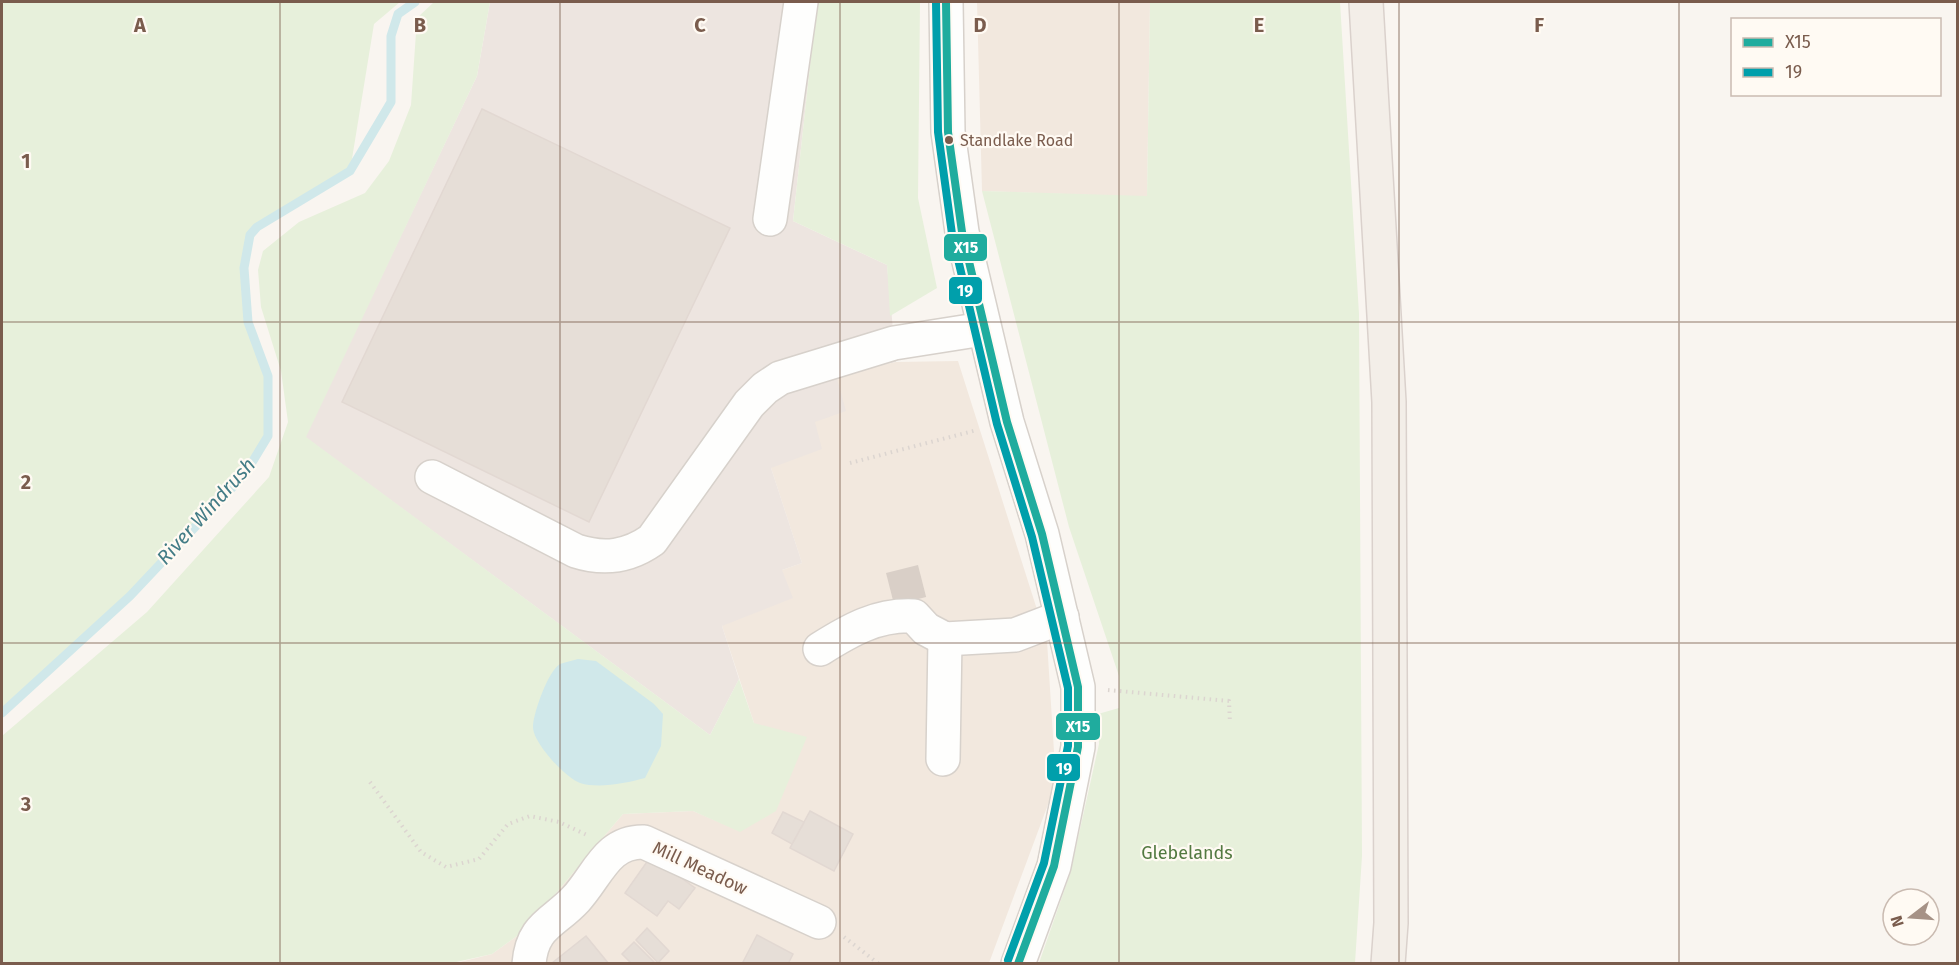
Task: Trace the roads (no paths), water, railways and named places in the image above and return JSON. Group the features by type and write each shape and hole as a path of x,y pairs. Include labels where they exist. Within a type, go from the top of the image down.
{"main road":[{"path":"1366,2 1389,402 1391,923 1388,963"}],"street":[{"path":"770,219 801,2"},
{"path":"946,2 948,132 962,232 1006,422 1042,534 1077,687 1078,747 1054,866 1018,963"},
{"path":"432,477 576,551 591,556 627,554 652,540 749,404 765,388 788,376 894,343 983,329"},
{"path":"820,649 854,628 893,615 914,616 926,629 945,639 1015,635 1062,617"},
{"path":"943,759 945,639"},
{"name":"Mill Meadow","path":"529,963 531,946 541,928 575,900 595,873 628,842 644,842 819,922"}],"water":[{"path":"578,659 596,661 654,704 663,714 661,746 645,778 604,785 580,783 559,767 538,742 533,727 538,703 546,684 555,668 560,664"}],"waterway":[{"name":"River Windrush","path":"2,713 130,596 245,474 268,436 268,376 248,322 244,268 250,235 257,227 350,171 391,102 391,36 398,14 415,2"}],"tunnel":[{"path":"902,569 914,616"}],"place":[{"name":"Standlake Road","path":"949,140"}],"park label":[{"name":"Glebelands","path":"1187,853"}]}
